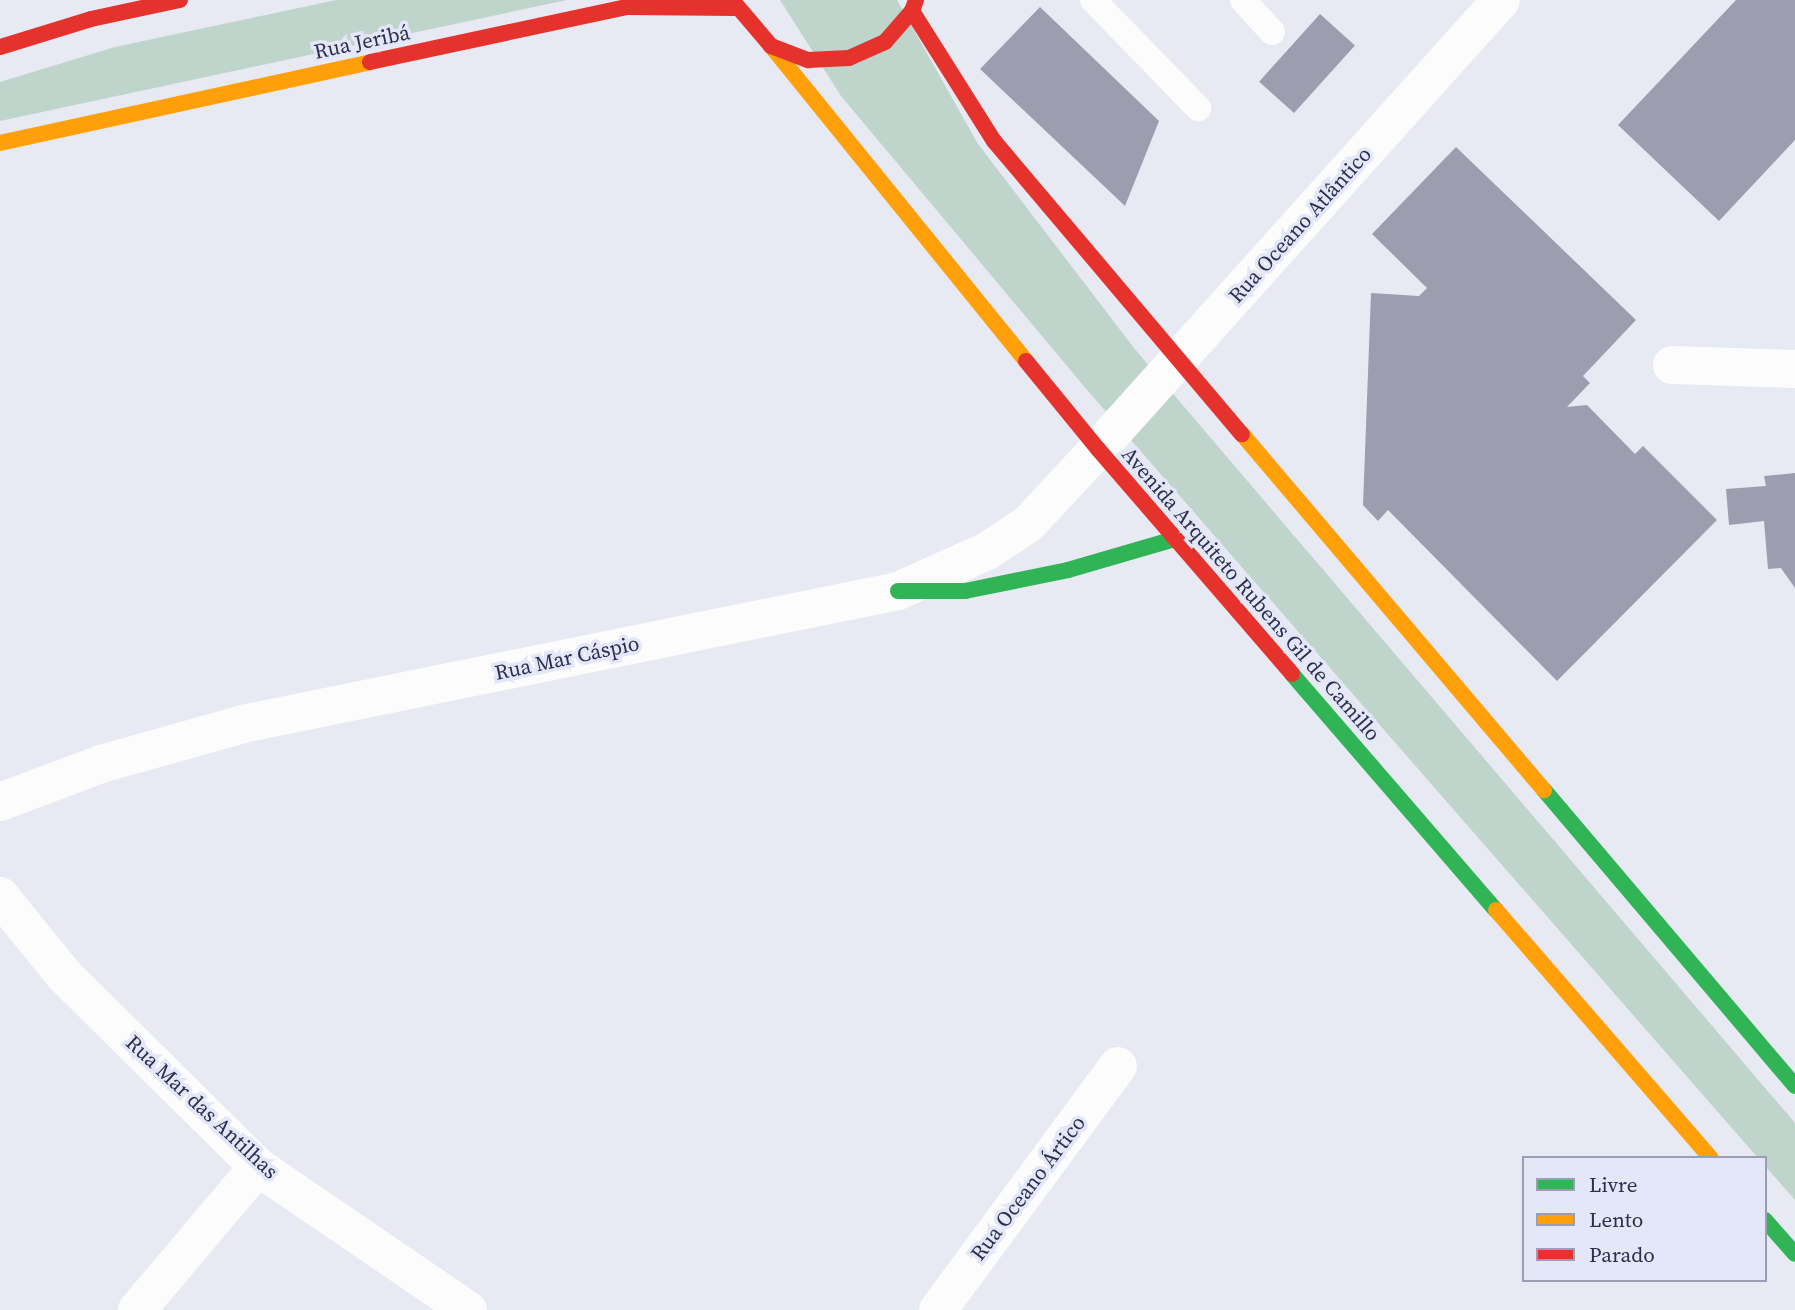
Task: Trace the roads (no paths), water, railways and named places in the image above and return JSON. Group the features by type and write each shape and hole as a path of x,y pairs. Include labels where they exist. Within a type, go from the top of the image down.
{"main road":[{"path":"0,47 91,19 180,0"},
{"name":"Avenida Arquiteto Rubens Gil de Camillo","path":"734,4 1098,449 1710,1156"},
{"name":"Rua Jeribá","path":"0,144 600,11 627,7 734,4"},
{"path":"771,46 808,60 849,58 885,41 914,6 995,141 1178,361 1795,1086"},
{"path":"898,591 965,591 1068,570 1175,539"},
{"path":"1767,1222 1795,1254"}],"street":[{"name":"Rua Oceano Atlântico","path":"1098,449 1501,0"},
{"path":"1672,365 1795,369"},
{"name":"Rua Mar Cáspio","path":"0,802 102,764 247,723 898,591 987,551 1028,524 1098,449"},
{"name":"Rua Mar das Antilhas","path":"0,896 64,975 258,1167 468,1310"},
{"name":"Rua Oceano Ártico","path":"938,1310 1118,1066"},
{"path":"137,1310 258,1167"}],"lane":[{"path":"1093,0 1198,108"},
{"path":"1243,0 1272,32"}]}
